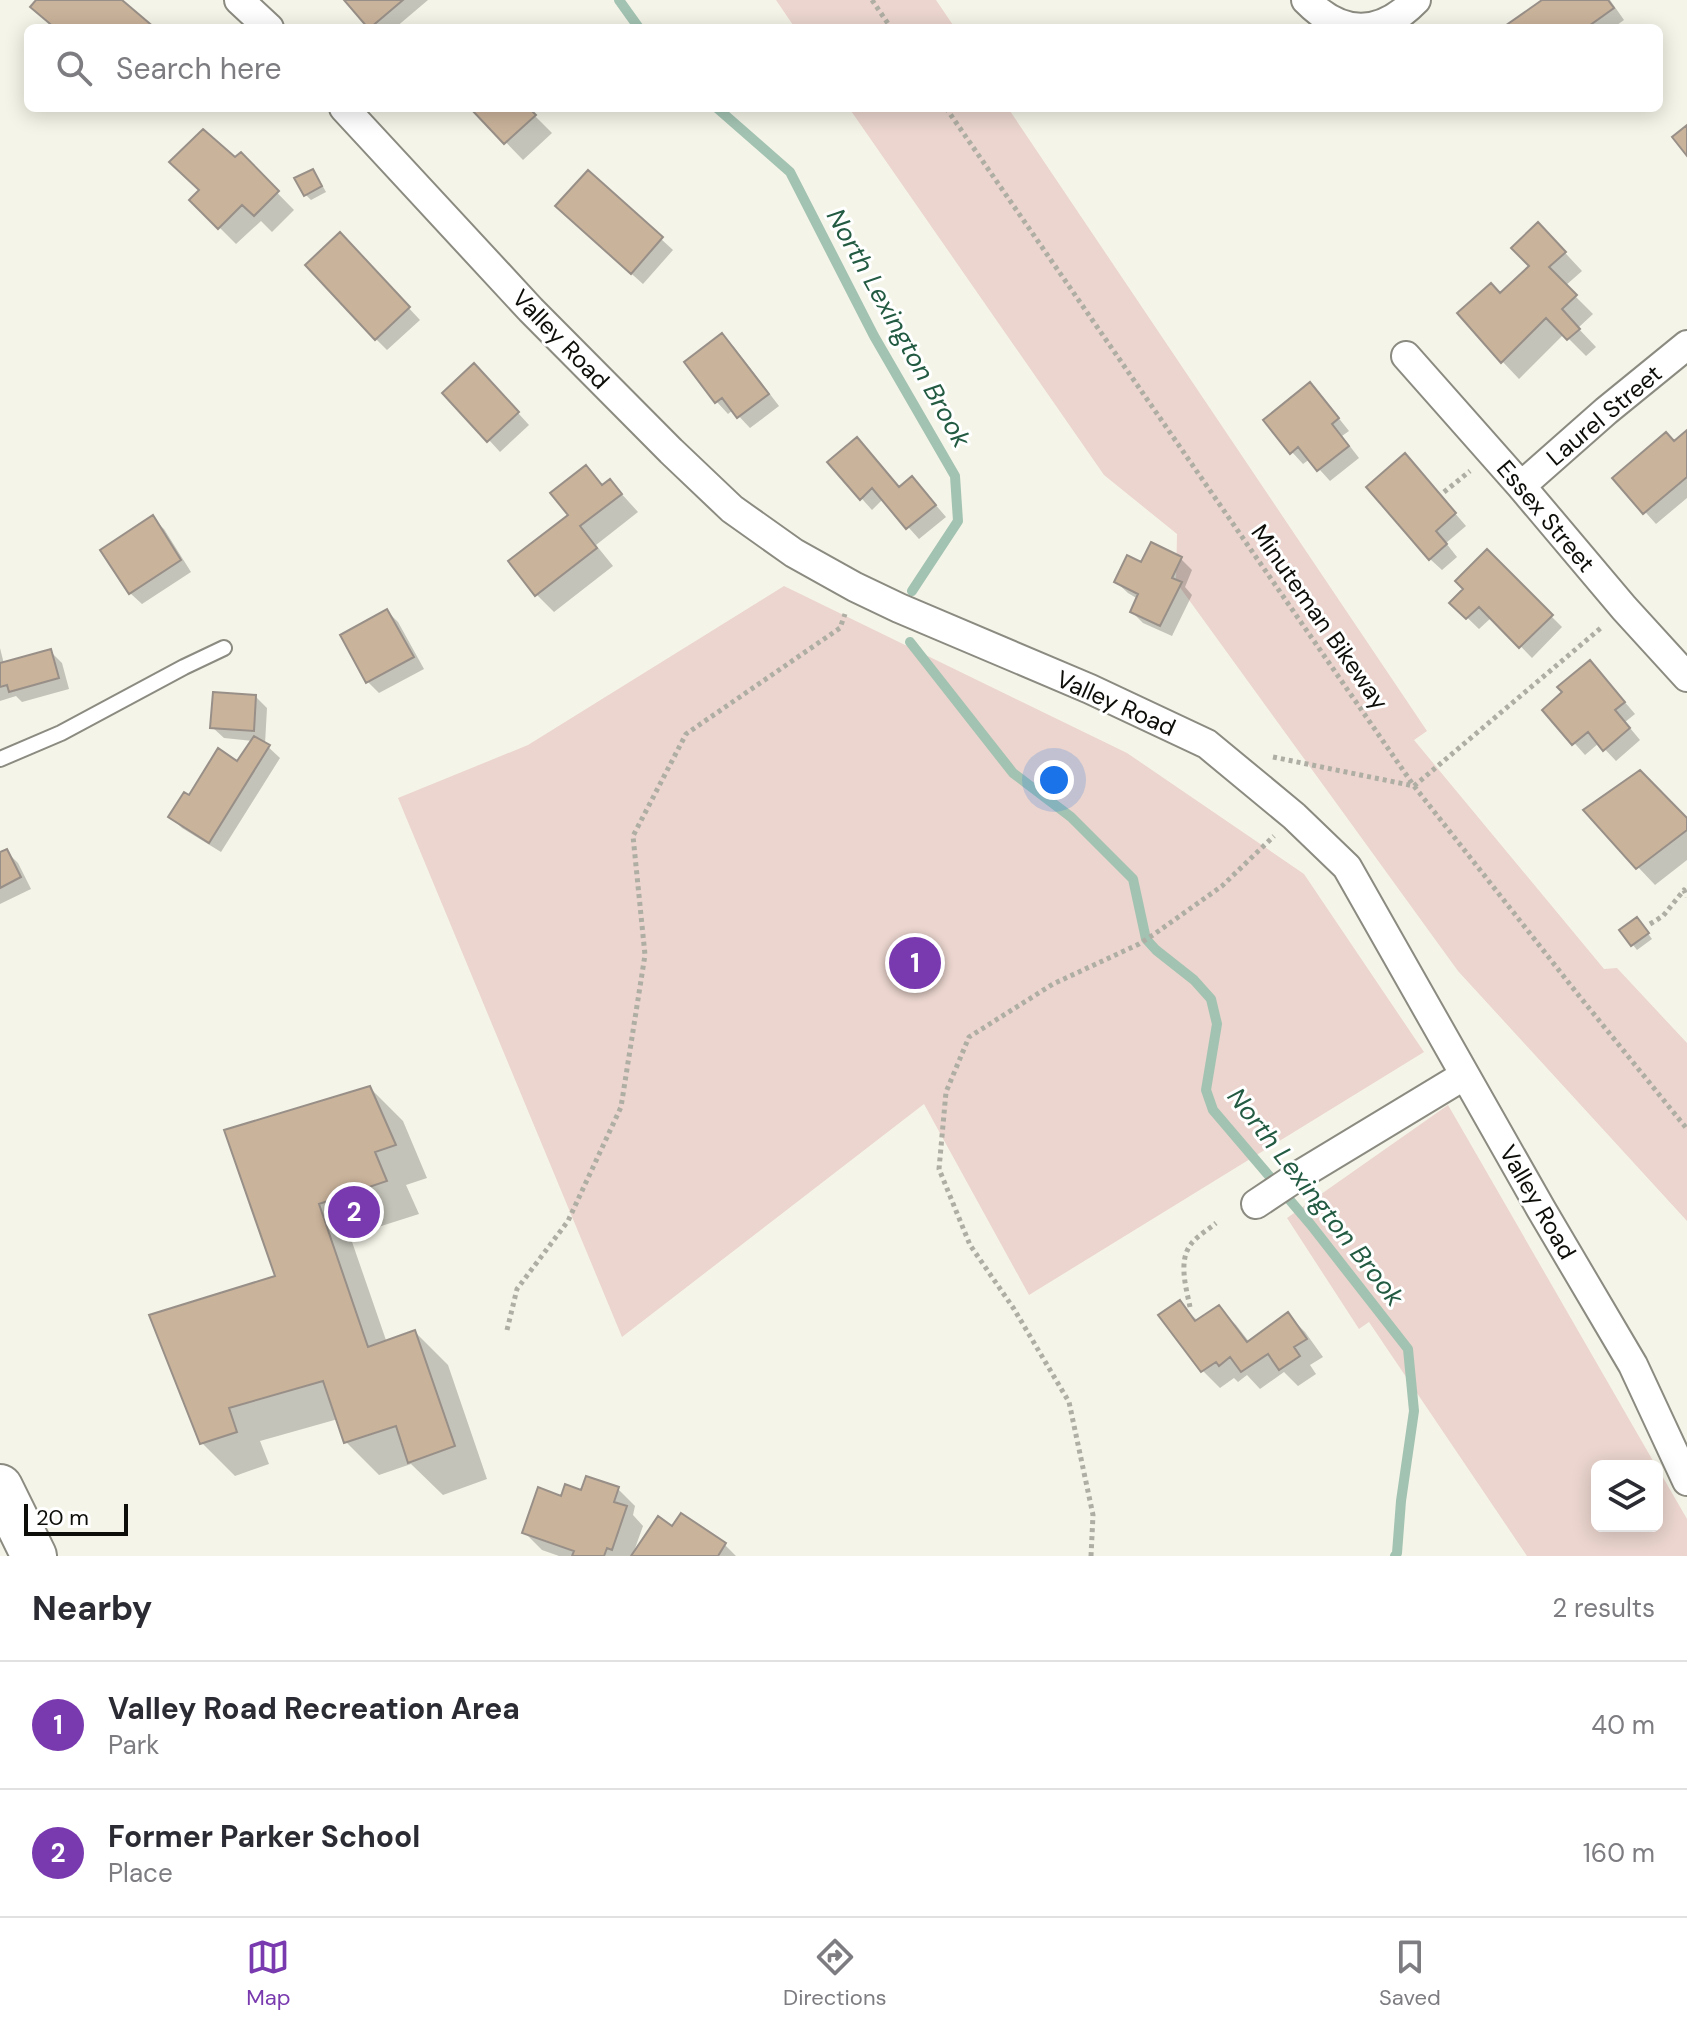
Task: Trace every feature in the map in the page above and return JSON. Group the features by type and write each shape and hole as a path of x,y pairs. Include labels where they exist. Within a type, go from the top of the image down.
{"main road":[{"path":"0,1487 34,1556"}],"street":[{"path":"239,0 265,24"},
{"path":"1306,0 1319,14 1336,24"},
{"path":"1384,24 1402,14 1416,0"},
{"name":"Valley Road","path":"348,112 531,310 732,509 794,553 855,587 1090,689 1207,744 1294,816 1347,867 1639,1375 1687,1481"},
{"name":"Laurel Street","path":"1521,486 1687,345"},
{"name":"Essex Street","path":"1406,356 1687,677"},
{"path":"1256,1204 1465,1075"}],"lane":[{"path":"0,759 61,733 224,648"}],"path":[{"path":"872,0 888,24"},
{"name":"Minuteman Bikeway","path":"949,112 1414,786 1687,1129"},
{"path":"507,1330 517,1289 568,1221 621,1107 645,955 633,836 686,734 840,628 855,587"},
{"path":"1264,755 1414,786 1624,608"},
{"path":"1091,1556 1093,1515 1069,1402 1014,1309 970,1245 939,1169 946,1092 969,1037 1053,984 1153,935 1222,886 1294,816"},
{"path":"1650,924 1663,916 1684,890 1687,897"},
{"path":"1190,1307 1184,1274 1185,1256 1191,1243 1216,1223"}],"shaded area":[{"path":"776,0 936,0 952,24 792,24"},
{"path":"852,112 1011,112 1427,731 1414,740 1604,969 1617,968 1687,1043 1687,1221 1458,971 1176,582 1177,534 1104,475"},
{"path":"784,586 1127,753 1304,874 1424,1052 1029,1295 924,1104 622,1337 398,798 528,745"},
{"path":"1448,1105 1653,1460 1591,1460 1591,1532 1663,1532 1663,1477 1687,1519 1687,1556 1527,1556 1369,1322 1359,1329 1287,1218"}],"building":[{"path":"36,0 122,0 150,24 50,24 30,7"},
{"path":"344,0 403,0 375,24 365,24"},
{"path":"1542,0 1608,0 1614,8 1592,24 1508,24"},
{"path":"474,112 533,112 536,115 504,144"},
{"path":"1687,125 1687,156 1672,137"},
{"path":"203,129 235,157 241,152 279,191 254,216 242,205 218,229 189,200 199,190 169,162"},
{"path":"313,169 322,186 304,196 294,178"},
{"path":"588,170 663,237 631,274 555,206"},
{"path":"1538,222 1566,252 1549,267 1577,295 1562,309 1580,329 1567,340 1546,318 1501,363 1457,313 1491,283 1500,293 1529,266 1511,248"},
{"path":"340,232 410,307 375,340 305,265"},
{"path":"722,333 769,394 737,418 722,398 715,403 684,362"},
{"path":"474,363 519,412 487,442 442,393"},
{"path":"1310,382 1339,418 1332,424 1349,446 1317,471 1298,447 1290,454 1263,420"},
{"path":"1687,430 1687,477 1643,514 1612,478 1666,432 1674,441"},
{"path":"857,437 899,487 912,476 936,505 906,529 872,488 860,500 827,462"},
{"path":"1405,453 1456,513 1436,531 1447,544 1429,560 1366,487"},
{"path":"586,465 602,485 610,479 622,494 580,526 597,548 535,596 508,561 568,515 550,493"},
{"path":"153,515 181,560 129,594 100,550"},
{"path":"1151,542 1182,557 1172,578 1182,582 1160,626 1130,612 1138,594 1114,582 1127,555 1141,562"},
{"path":"1487,549 1553,615 1519,648 1479,607 1466,619 1449,603 1463,589 1455,581"},
{"path":"387,609 414,657 366,683 340,635"},
{"path":"51,649 59,678 9,692 7,685 0,687 0,663"},
{"path":"1590,660 1625,702 1615,710 1630,728 1603,751 1588,732 1572,745 1542,710 1562,692 1557,687"},
{"path":"213,692 256,695 254,731 210,728"},
{"path":"254,736 270,745 209,843 168,817 184,792 189,795 218,748 237,761"},
{"path":"1640,770 1687,818 1687,830 1636,869 1583,810"},
{"path":"7,849 21,877 0,888 0,852"},
{"path":"1637,917 1649,933 1631,946 1619,930"},
{"path":"370,1086 396,1145 375,1152 387,1181 319,1204 368,1347 415,1330 455,1446 408,1463 396,1426 344,1443 323,1381 229,1408 237,1432 200,1444 149,1315 275,1276 224,1130"},
{"path":"1180,1300 1195,1321 1219,1305 1247,1342 1288,1312 1307,1339 1294,1347 1300,1356 1279,1370 1268,1354 1241,1372 1230,1357 1219,1366 1216,1362 1201,1372 1158,1315"},
{"path":"586,1476 619,1487 614,1502 627,1506 612,1550 607,1548 604,1556 572,1556 574,1551 522,1533 538,1487 561,1496 565,1484 581,1490"},
{"path":"681,1513 726,1543 718,1556 631,1556 658,1516 672,1526"}],"waterway":[{"name":"North Lexington Brook","path":"619,0 636,24"},
{"name":"North Lexington Brook","path":"722,112 790,172 874,336 955,476 958,521 912,591"},
{"name":"North Lexington Brook","path":"910,642 1013,773 1071,817 1133,879 1146,939 1194,980 1211,999 1217,1024 1206,1090 1213,1110 1311,1225 1408,1349 1414,1411 1395,1556"}],"place":[{"name":"Valley Road Recreation Area","path":"915,963"},
{"name":"Former Parker School","path":"354,1212"}]}
